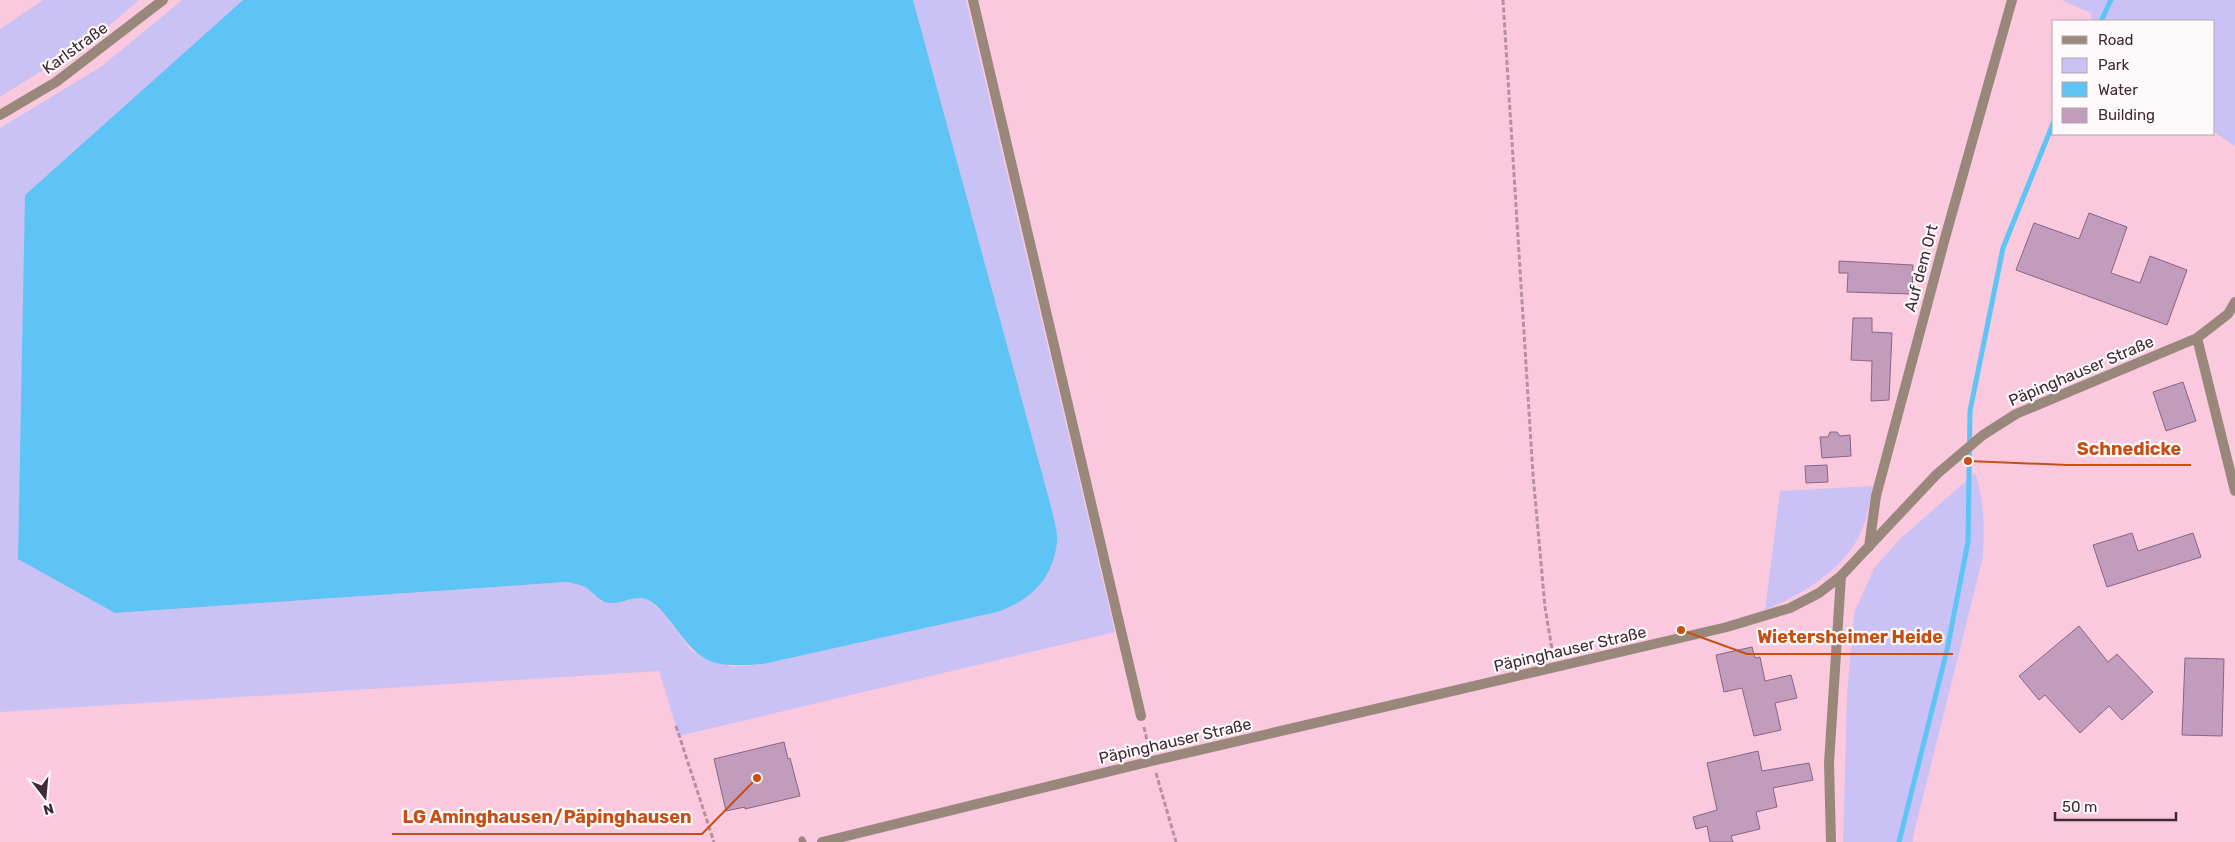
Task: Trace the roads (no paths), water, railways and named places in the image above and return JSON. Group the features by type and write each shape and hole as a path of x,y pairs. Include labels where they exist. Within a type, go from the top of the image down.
{"street":[{"name":"Karlstraße","path":"0,115 56,82 163,0"},
{"path":"973,0 1141,716"},
{"name":"Auf dem Ort","path":"1868,547 1876,496 1945,238 2012,0"},
{"name":"Päpinghauser Straße","path":"822,842 1152,761 1759,619 1790,608 1819,593 1841,576 1937,474 1983,435 2016,414 2197,338 2228,314 2235,302"},
{"path":"2197,338 2235,491"},
{"path":"1831,842 1829,763 1841,576"}],"water":[{"path":"243,0 913,0 1055,522 1057,542 1055,555 1045,577 1030,594 997,612 763,664 730,665 708,660 699,655 660,609 648,600 638,598 607,603 585,587 567,582 115,613 18,559 25,195"}],"waterway":[{"path":"2101,20 2111,0"},
{"path":"1899,842 1947,650 1968,542 1970,411 2003,248 2052,126"}],"place":[{"name":"Schnedicke","path":"1968,461"},
{"name":"Wietersheimer Heide","path":"1681,630"},
{"name":"LG Aminghausen/Päpinghausen","path":"757,778"}]}
